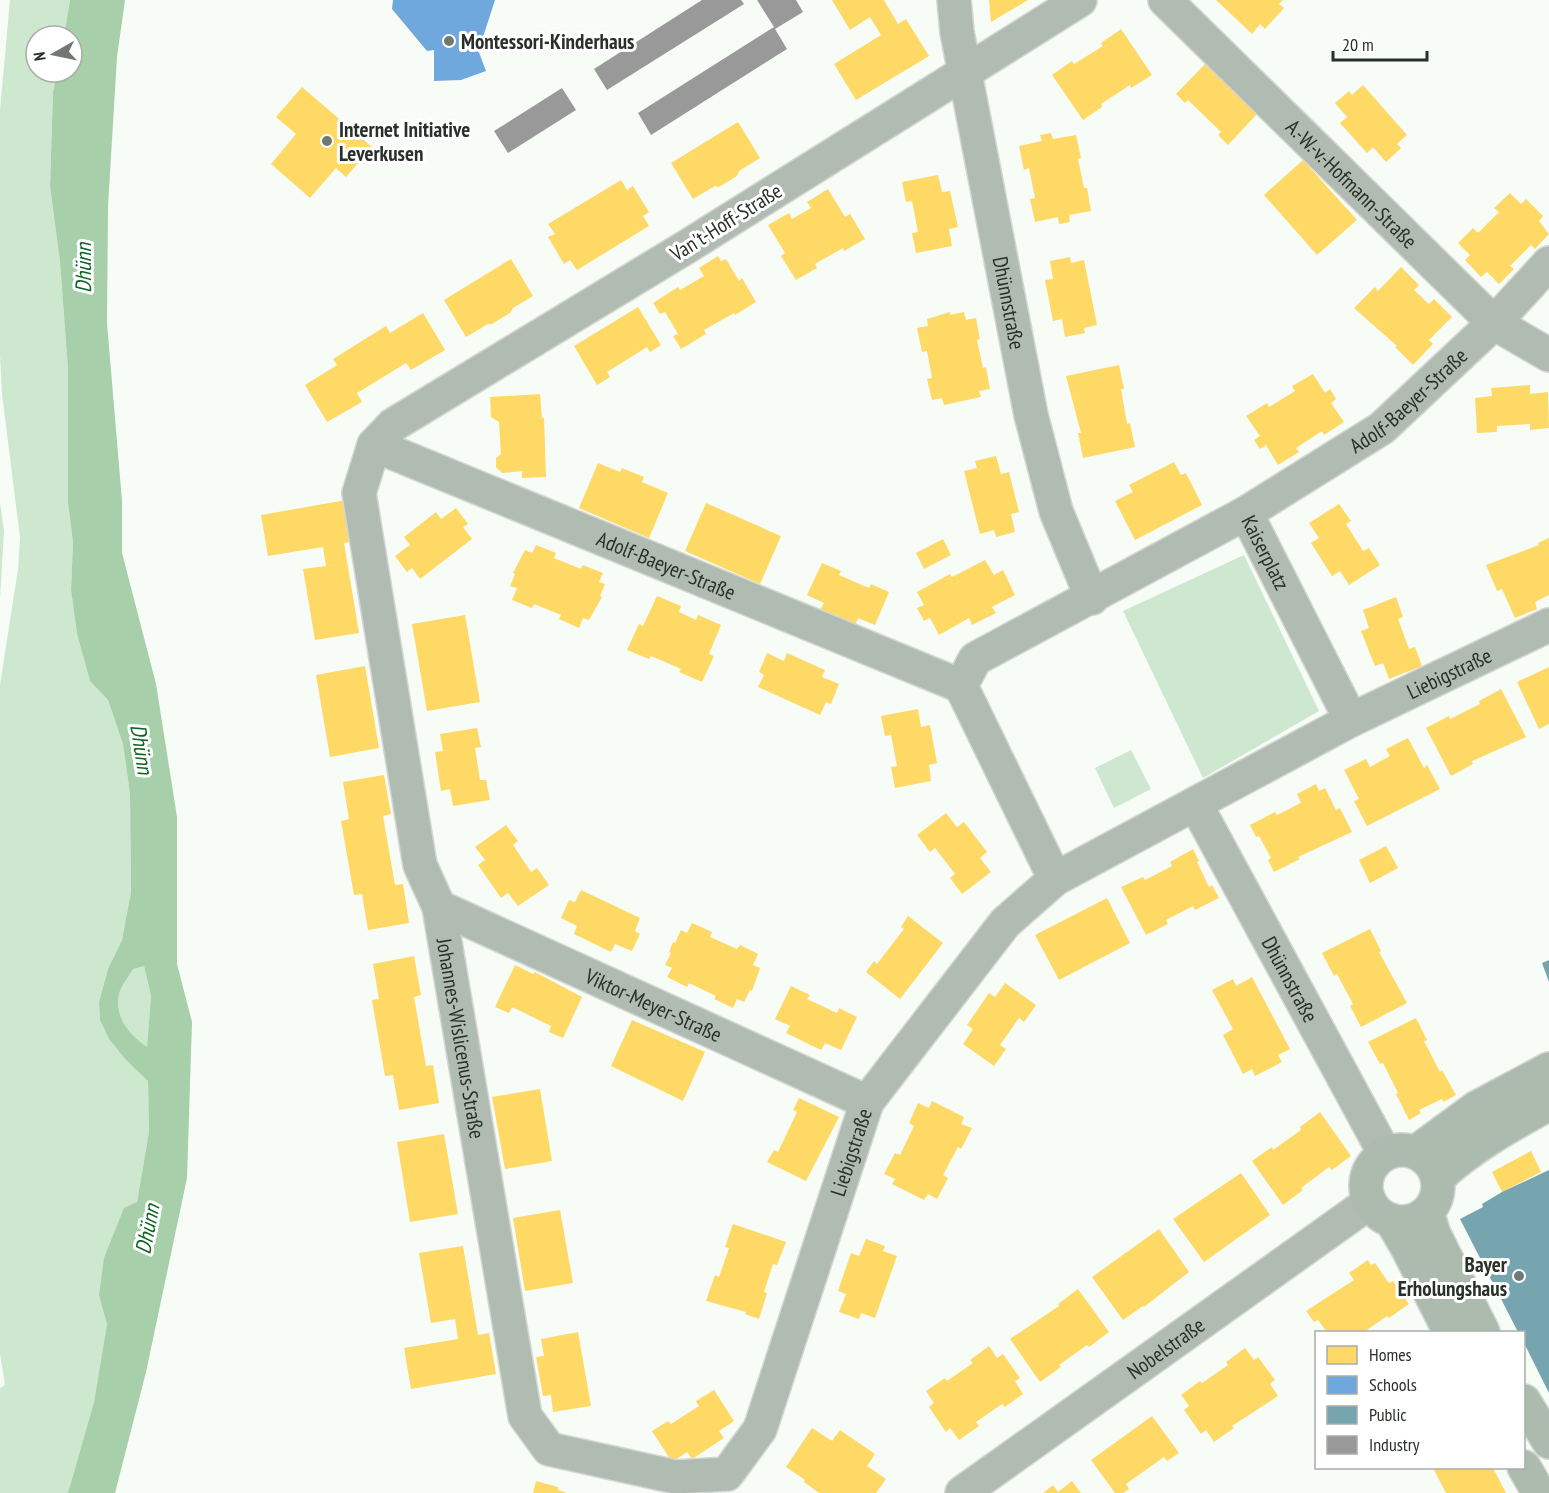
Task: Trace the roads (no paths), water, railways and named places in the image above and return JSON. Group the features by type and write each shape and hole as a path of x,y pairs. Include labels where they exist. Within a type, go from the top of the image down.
{"main road":[{"path":"1449,1331 1407,1247 1366,1188 1368,1174 1375,1162 1401,1153 1476,1108 1549,1069"},
{"path":"1438,1178 1452,1164 1522,1118 1549,1104"},
{"path":"1401,1153 1426,1158 1433,1167 1438,1178 1437,1197 1427,1212 1434,1234 1482,1331"},
{"name":"Nobelstraße","path":"1380,1211 1410,1222 1427,1212"},
{"path":"1525,1403 1549,1442"},
{"path":"1525,1469 1539,1493"}],"street":[{"name":"Dhünnstraße","path":"954,0 957,32 1031,415 1056,511 1092,598"},
{"name":"Van't-Hoff-Straße","path":"374,445 393,425 688,246 1080,0"},
{"name":"A.-W.-v.-Hofmann-Straße","path":"1165,0 1494,323 1549,355"},
{"name":"Adolf-Baeyer-Straße","path":"1246,513 1382,428 1494,323 1549,263"},
{"name":"Adolf-Baeyer-Straße","path":"374,445 961,686"},
{"name":"Johannes-Wislicenus-Straße","path":"374,445 359,493 420,865 439,908 525,1416 549,1449 676,1477 727,1474"},
{"name":"Kaiserplatz","path":"961,686 975,659 1246,513 1351,720"},
{"name":"Liebigstraße","path":"1351,720 1549,625"},
{"path":"961,686 1055,879 1351,720"},
{"name":"Dhünnstraße","path":"1196,805 1401,1153"},
{"name":"Liebigstraße","path":"727,1474 760,1429 867,1102 1005,923 1055,879"},
{"name":"Viktor-Meyer-Straße","path":"439,908 867,1102"},
{"name":"Nobelstraße","path":"962,1493 1380,1211"}],"water":[{"name":"Dhünn","path":"70,0 125,0 117,57 108,206 107,323 122,501 122,553 156,684 177,817 177,964 192,1022 187,1178 146,1372 115,1493 68,1493 94,1402 107,1324 99,1296 104,1258 124,1208 137,1202 149,1132 148,1081 109,1039 100,1020 99,1002 108,969 122,940 131,892 130,794 123,744 108,700 90,681 77,634 71,590 73,542 68,503 68,369 60,262 50,186 55,84 84,84 84,24 66,24","holes":["144,966 151,996 147,1047 124,1025 118,1003 123,984 133,969"]}],"place":[{"name":"Montessori-Kinderhaus","path":"449,41"},
{"name":"Internet Initiative Leverkusen","path":"327,141"},
{"name":"Bayer Erholungshaus","path":"1519,1276"}]}
